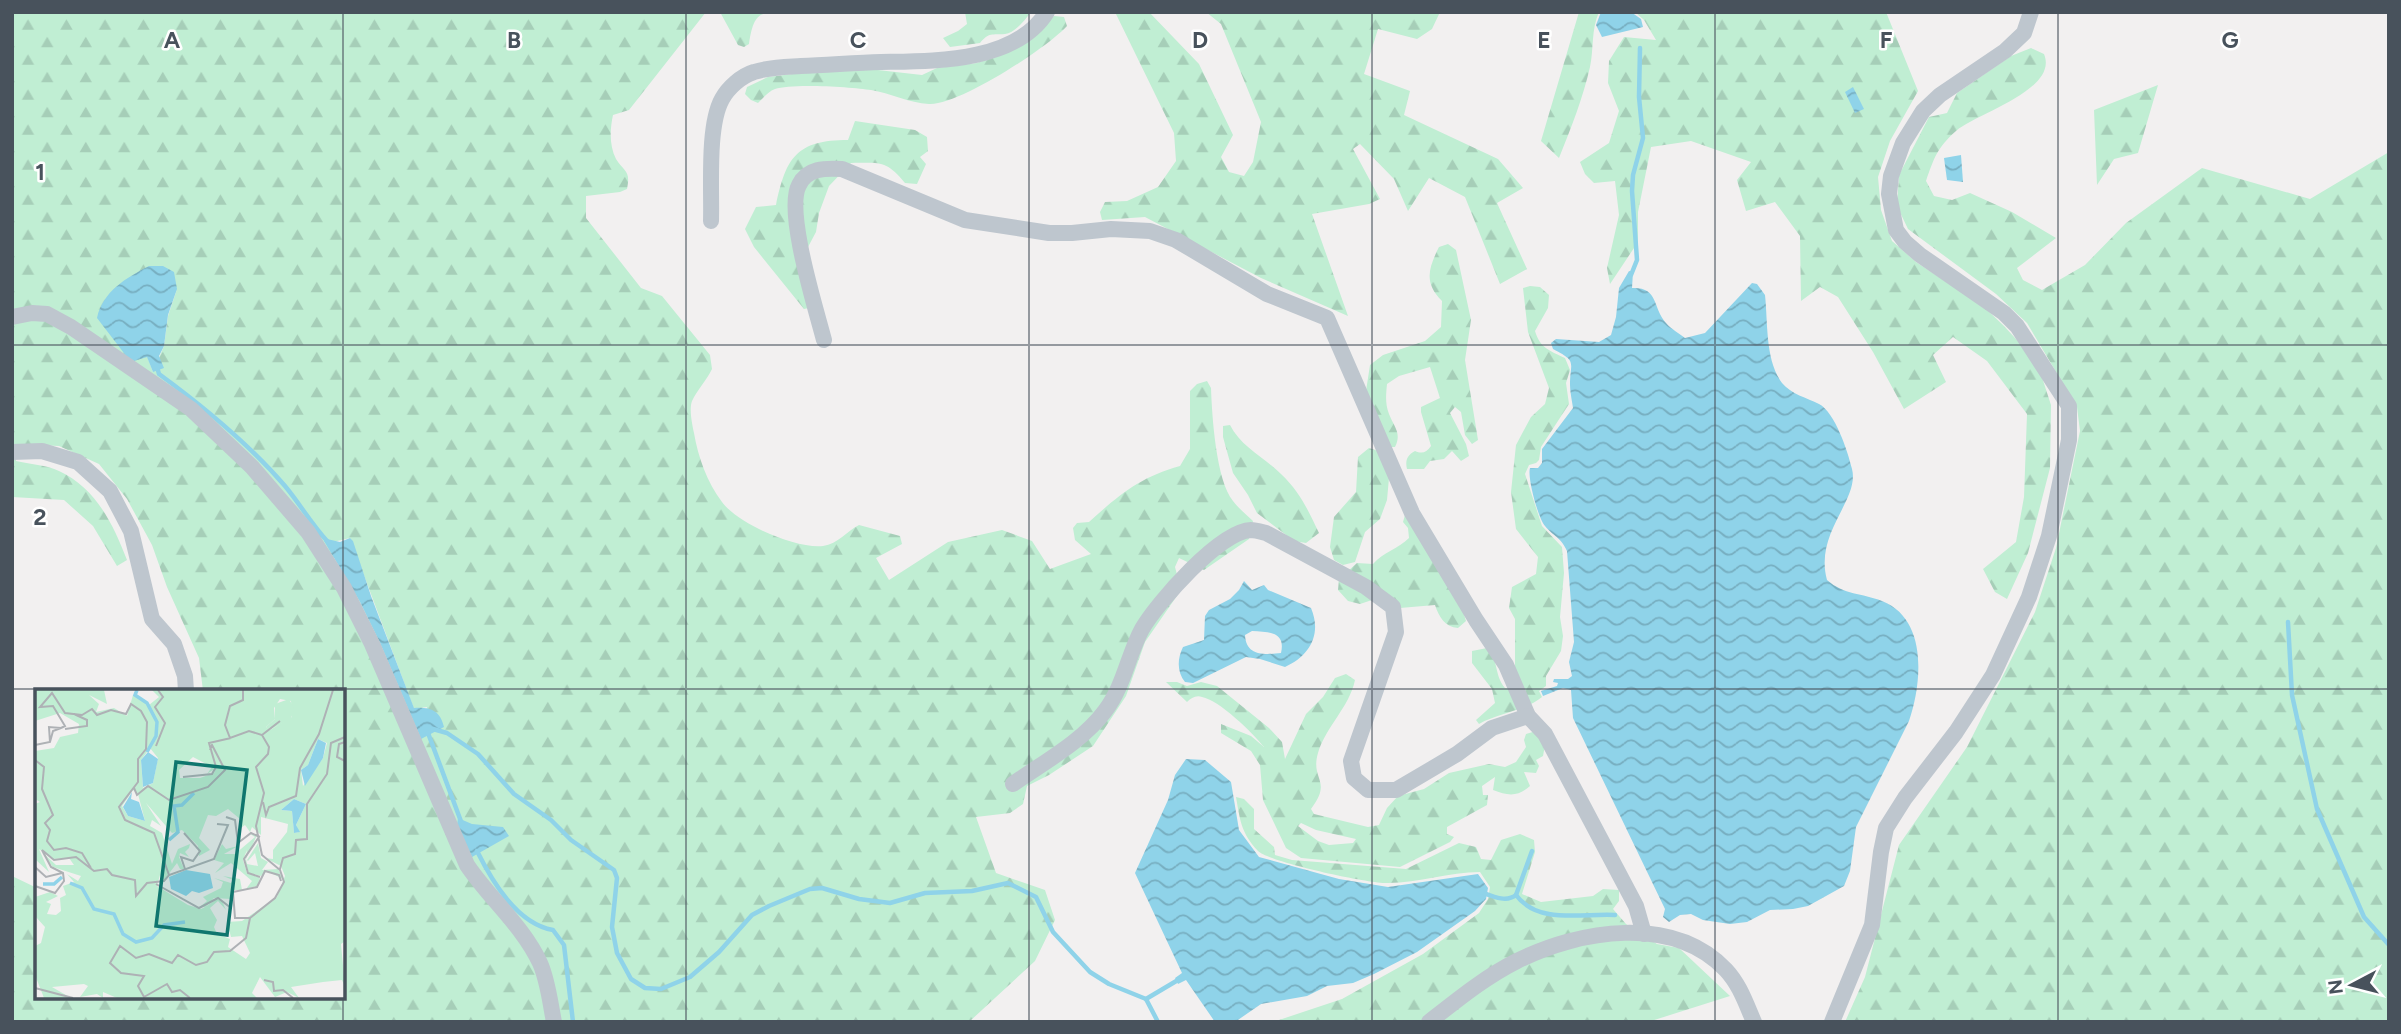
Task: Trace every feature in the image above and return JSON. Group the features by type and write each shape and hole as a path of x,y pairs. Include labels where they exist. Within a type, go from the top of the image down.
{"street":[{"path":"712,220 712,157 717,115 722,99 728,91 751,73 780,68 932,62 961,58 997,49 1020,38 1040,23 1047,12"},
{"path":"1832,1022 1872,925 1886,828 1905,798 1964,721 1993,675 2029,597 2049,536 2069,440 2069,406 2017,326 2004,313 1905,242 1896,230 1889,194 1891,176 1903,144 1923,111 1940,95 2015,42 2024,33 2031,12"},
{"path":"824,340 803,261 795,202 798,186 807,174 822,168 842,169 965,220 1049,233 1111,229 1150,231 1176,240 1267,294 1327,318 1412,513 1506,665 1528,716 1545,734 1636,906 1644,934"},
{"path":"12,317 32,313 47,314 71,327 191,409 252,467 308,532 344,588 372,644 467,865 483,889 516,927 540,963 554,1022"},
{"path":"12,452 42,452 78,462 110,491 131,531 152,620 174,644 186,676 186,689"},
{"path":"1013,784 1083,734 1105,711 1123,679 1141,631 1159,603 1188,573 1230,538 1250,530 1266,533 1366,587 1392,607 1396,632 1351,761 1354,778 1368,790 1396,790 1457,754 1492,728 1528,716"},
{"path":"1429,1022 1469,989 1543,949 1578,939 1644,934 1684,940 1709,954 1728,972 1742,992 1754,1022"}],"green space":[{"path":"12,12 706,12 629,110 613,115 612,148 626,172 627,189 586,196 586,218 641,288 662,296 710,355 712,369 692,401 691,417 704,469 722,502 730,510 768,533 812,546 833,543 859,525 900,536 902,544 876,558 889,580 948,542 1002,530 1032,541 1050,569 1091,554 1075,540 1073,528 1077,523 1089,522 1120,495 1142,481 1180,466 1190,449 1190,391 1197,384 1207,381 1211,388 1216,447 1227,491 1253,521 1249,539 1204,570 1179,558 1175,567 1181,590 1145,642 1126,696 1093,746 1027,786 1023,804 1010,813 976,817 996,873 1045,890 1055,920 1035,961 969,1022 12,1022 12,876 35,887 35,999 345,999 345,689 203,689 199,658 167,587 152,545 127,499 99,464 59,446 16,444 16,461 59,471 72,478 93,497 116,533 127,560 117,566 93,526 64,500 12,497","holes":["177,289 168,316 164,346 153,372 147,356","350,538 414,709 427,707 421,739 380,643 360,602 334,559 333,542"]},
{"path":"720,12 802,12 765,13 759,16 749,44 744,47 738,45"},
{"path":"965,12 1031,12 1020,26 1009,33 988,36 980,43 950,47 943,38 967,24"},
{"path":"1115,12 1149,12 1199,64 1233,135 1221,157 1229,172 1244,176 1253,162 1261,122 1221,24 1206,12 1440,12 1432,29 1417,39 1378,29 1364,74 1410,91 1404,115 1498,159 1523,188 1497,203 1527,269 1500,284 1465,197 1429,178 1408,211 1394,179 1360,144 1353,149 1380,199 1369,204 1312,214 1348,316 1261,278 1145,217 1102,220 1100,212 1105,202 1127,201 1158,187 1176,161 1174,133"},
{"path":"1579,12 1599,12 1587,79 1559,158 1541,141"},
{"path":"1635,12 1886,12 1918,91 1890,141 1878,177 1881,210 1892,241 1916,262 1984,307 2004,326 2037,362 2051,405 2050,468 2028,553 2007,599 1995,592 1983,569 2016,542 2024,497 2027,414 1987,361 1953,337 1933,355 1946,382 1904,409 1873,352 1838,297 1820,287 1801,301 1800,236 1775,202 1746,211 1737,180 1751,162 1691,141 1651,147 1638,212 1638,242 1610,284 1607,268 1619,215 1615,181 1594,183 1585,174 1580,162 1609,143 1619,111 1608,83 1609,61 1624,37 1656,40 1644,20"},
{"path":"1054,16 1064,17 1067,26 1057,36 1001,74 960,96 942,102 929,104 871,90 822,86 775,89 758,103 745,94 747,87 768,77 833,69 869,69 922,75 937,68 977,63 1014,48 1045,26"},
{"path":"2031,48 2044,54 2045,67 2040,79 2014,99 1956,131 1937,154 1926,181 1934,196 1952,200 1970,193 2012,212 2056,238 2017,268 2023,280 2042,290 2085,265 2126,223 2202,168 2310,199 2389,152 2389,1022 1845,1022 1865,977 1899,845 1967,747 2035,612 2056,548 2080,431 2077,407 2027,323 1996,294 1908,229 1897,206 1899,175 1929,117 1947,113 1957,93 2011,56"},
{"path":"2158,85 2138,153 2114,159 2097,185 2094,110"},
{"path":"855,121 915,130 927,137 928,151 920,157 926,164 917,184 905,183 893,170 882,164 851,163 829,186 819,213 816,232 808,247 809,308 804,309 754,247 745,229 756,207 776,205 784,175 796,155 816,144 848,140"},
{"path":"1448,244 1456,250 1471,320 1465,360 1478,440 1472,444 1465,435 1461,412 1455,407 1450,413 1466,444 1469,456 1461,461 1452,451 1444,459 1430,461 1424,469 1407,469 1410,454 1415,451 1424,452 1431,446 1421,407 1440,398 1430,367 1399,376 1387,384 1387,407 1398,438 1395,447 1388,447 1366,391 1370,365 1383,355 1425,341 1441,327 1442,301 1432,288 1430,269 1439,247"},
{"path":"1540,287 1549,295 1548,308 1535,331 1537,337 1546,348 1565,358 1570,370 1566,383 1569,404 1541,447 1539,460 1529,465 1525,474 1542,526 1562,547 1564,573 1560,617 1563,636 1561,651 1546,676 1546,686 1539,691 1542,697 1528,706 1479,724 1476,720 1495,703 1492,689 1472,663 1472,651 1487,648 1505,688 1520,690 1515,673 1515,619 1509,608 1512,587 1536,574 1538,557 1516,529 1511,492 1516,445 1531,417 1545,404 1549,388 1528,332 1523,288"},
{"path":"1230,425 1240,440 1281,474 1298,495 1319,533 1306,543 1294,541 1257,513 1233,473 1223,437 1223,426"},
{"path":"1369,448 1378,451 1389,478 1387,500 1380,519 1365,532 1355,562 1343,565 1334,560 1330,547 1334,517 1356,492 1358,457"},
{"path":"1405,515 1463,611 1466,621 1458,628 1443,621 1435,605 1400,608 1372,600 1360,604 1348,601 1338,590 1339,579 1357,563 1373,564 1409,538 1408,528 1403,522"},
{"path":"1346,674 1355,680 1348,699 1326,734 1318,753 1316,762 1321,786 1311,809 1314,814 1368,827 1379,825 1387,808 1398,796 1424,789 1449,773 1489,764 1505,767 1516,762 1526,747 1526,734 1536,731 1545,745 1543,756 1536,760 1539,766 1536,773 1524,772 1530,786 1517,794 1503,793 1493,790 1495,777 1482,786 1483,795 1488,795 1487,805 1447,827 1447,834 1454,837 1450,842 1400,867 1301,858 1286,848 1263,800 1260,765 1251,751 1221,733 1221,724 1251,736 1264,747 1217,704 1200,696 1187,702 1166,682 1187,686 1201,682 1217,686 1269,728 1282,742 1285,759 1306,714 1323,697 1335,678","holes":["1301,823 1316,830 1356,839 1353,843 1329,845 1318,841 1298,826"]},
{"path":"1236,797 1244,799 1254,809 1254,829 1274,847 1275,855 1292,860 1406,869 1459,843 1476,847 1481,859 1491,860 1501,840 1520,834 1534,840 1535,852 1522,894 1541,902 1593,896 1603,889 1619,890 1619,901 1613,909 1626,924 1657,944 1679,948 1730,996 1648,1022 1273,1022 1342,999 1423,954 1479,913 1488,899 1490,887 1480,872 1388,883 1342,876 1280,861 1258,851 1248,838 1240,819"}],"water":[{"path":"1601,12 1631,12 1641,19 1643,27 1602,37 1596,25"},
{"path":"1853,87 1864,109 1855,113 1845,92"},
{"path":"1961,155 1963,182 1947,180 1944,158"},
{"path":"149,266 163,266 174,272 177,289 168,315 164,346 159,356 164,368 153,372 147,357 134,361 127,357 97,318 104,300 117,286"},
{"path":"1629,271 1633,272 1632,288 1651,294 1666,323 1685,338 1705,333 1752,283 1757,284 1765,295 1770,352 1777,374 1790,390 1825,408 1844,443 1852,469 1850,493 1831,532 1827,547 1827,580 1847,591 1882,601 1897,610 1907,622 1918,654 1917,689 1909,721 1856,827 1850,871 1844,886 1808,906 1770,910 1747,922 1730,924 1703,920 1691,914 1680,915 1669,922 1663,917 1665,909 1573,718 1571,690 1563,688 1543,696 1541,691 1557,686 1558,683 1553,682 1554,679 1568,679 1572,676 1569,662 1574,642 1567,551 1542,522 1529,473 1530,468 1538,468 1542,463 1542,449 1573,408 1570,388 1571,363 1553,349 1551,343 1556,339 1599,342 1611,335 1619,288"},
{"path":"350,538 414,708 434,711 442,721 444,727 421,739 360,602 324,541 327,539 340,542"},
{"path":"1244,581 1252,590 1264,585 1268,590 1311,608 1315,627 1312,643 1301,657 1285,667 1246,657 1193,683 1185,682 1179,665 1183,647 1204,640 1205,616 1209,610 1230,599","holes":["1252,631 1278,637 1281,640 1281,653 1262,654 1252,650 1245,635"]},
{"path":"1186,759 1205,760 1231,782 1239,830 1259,857 1339,879 1388,887 1478,874 1488,888 1486,899 1475,911 1417,952 1374,974 1353,983 1327,986 1307,996 1261,1004 1235,1022 1215,1022 1186,980 1178,984 1175,978 1182,973 1135,873 1168,800 1175,775"},
{"path":"458,818 472,824 503,827 509,836 472,857 457,825"}],"waterway":[{"path":"1631,275 1637,260 1633,175 1643,138 1639,97 1640,48"},
{"path":"157,367 159,374 209,413 256,455 285,486 328,542"},
{"path":"2288,622 2292,695 2317,809 2364,917 2389,945"},
{"path":"433,729 447,733 478,754 514,794 551,820 571,840 614,870 617,878 612,927 617,953 631,979 645,988 661,989 690,977 719,952 752,915 810,889 822,888 859,899 890,903 925,893 972,891 1008,883 1036,897 1053,932 1090,972 1109,984 1146,999 1158,1022"},
{"path":"428,733 462,824"},
{"path":"477,851 507,900 528,919 553,930 564,945 573,1022"},
{"path":"1516,895 1532,851"},
{"path":"1481,892 1503,899 1516,895 1536,911 1549,914 1615,915"},
{"path":"1146,999 1178,980"}]}
